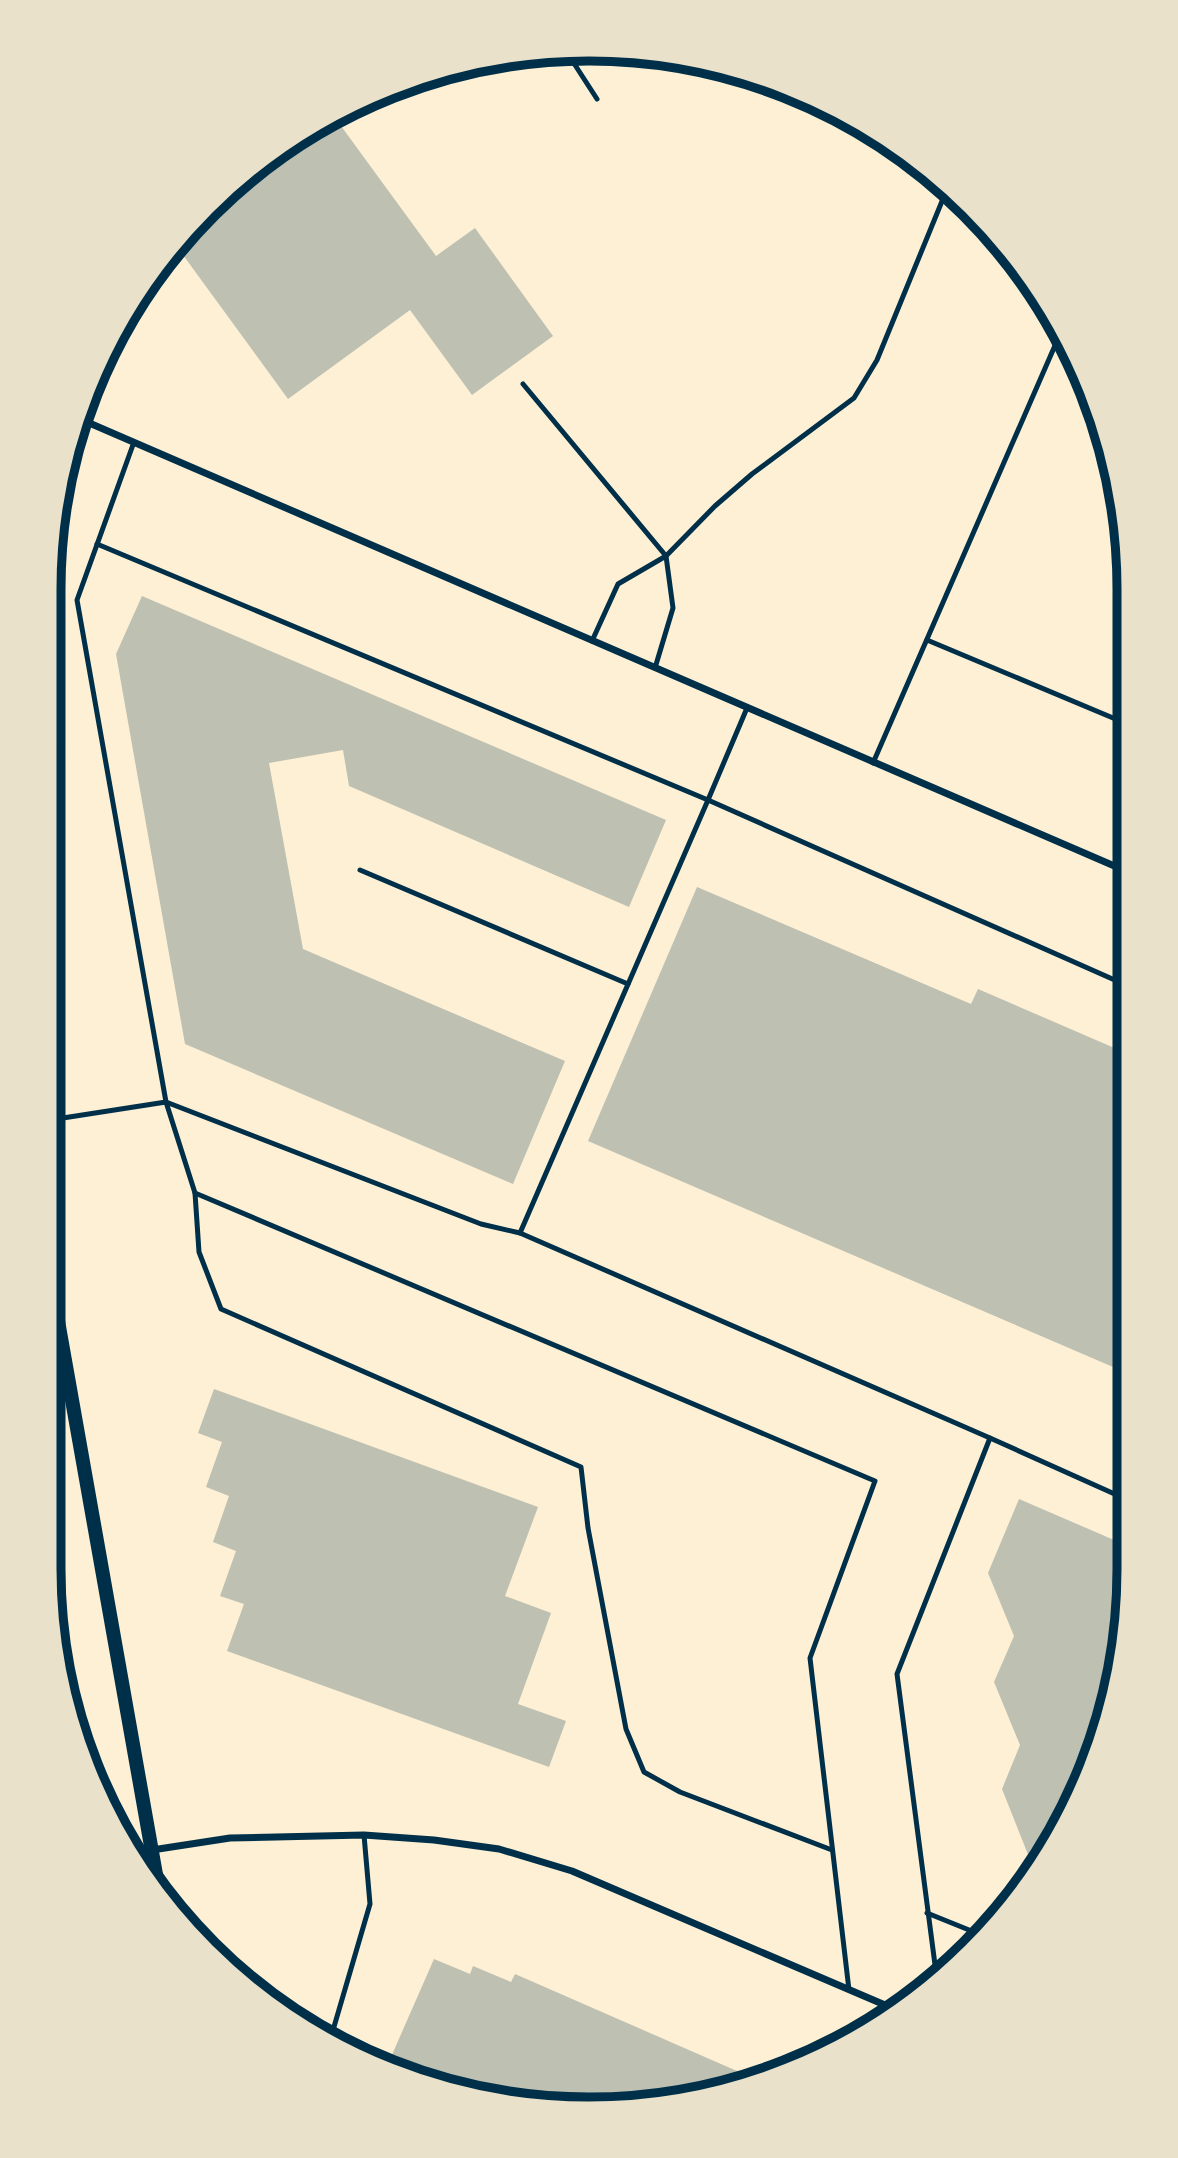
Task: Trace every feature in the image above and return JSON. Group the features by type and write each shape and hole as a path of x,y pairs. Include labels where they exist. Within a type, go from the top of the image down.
{"main road":[{"path":"61,1338 155,1869"}],"street":[{"path":"88,423 1117,867"},
{"path":"144,1853 229,1838 364,1835 434,1840 499,1849 572,1871 886,2005"}],"lane":[{"path":"573,61 597,99"},
{"path":"592,641 618,584 666,556 715,506 752,474 854,398 877,360 943,198"},
{"path":"873,763 1056,344"},
{"path":"523,384 666,556 673,608 655,668"},
{"path":"134,442 77,600 166,1102 195,1193 199,1252 221,1310 581,1467 588,1528 626,1730 644,1773 680,1792 832,1850"},
{"path":"97,544 708,800 1117,981"},
{"path":"927,640 1117,720"},
{"path":"520,1233 747,708"},
{"path":"360,870 628,984"},
{"path":"61,1118 166,1102 481,1224 520,1233 1117,1495"},
{"path":"195,1193 874,1481 810,1658 849,1990"},
{"path":"934,1968 897,1674 990,1438"},
{"path":"333,2030 370,1904 364,1835"},
{"path":"927,1913 972,1931"}],"building":[{"path":"340,124 436,256 475,228 553,336 472,395 410,310 288,399 182,253 241,192 296,150"},
{"path":"142,596 666,820 629,907 349,786 343,750 269,763 303,949 565,1061 513,1184 185,1044 116,654"},
{"path":"697,887 971,1004 978,989 1117,1049 1117,1369 588,1141"},
{"path":"214,1389 538,1507 505,1596 551,1613 518,1704 566,1721 549,1767 227,1651 244,1604 220,1596 236,1551 213,1542 229,1496 206,1487 222,1442 198,1433"},
{"path":"1019,1499 1117,1541 1116,1604 1107,1672 1099,1706 1077,1771 1031,1858 1002,1789 1020,1745 994,1682 1014,1636 988,1573"},
{"path":"434,1959 470,1974 473,1966 511,1982 515,1974 743,2074 692,2087 624,2096 554,2096 486,2087 452,2079 391,2057"}]}
